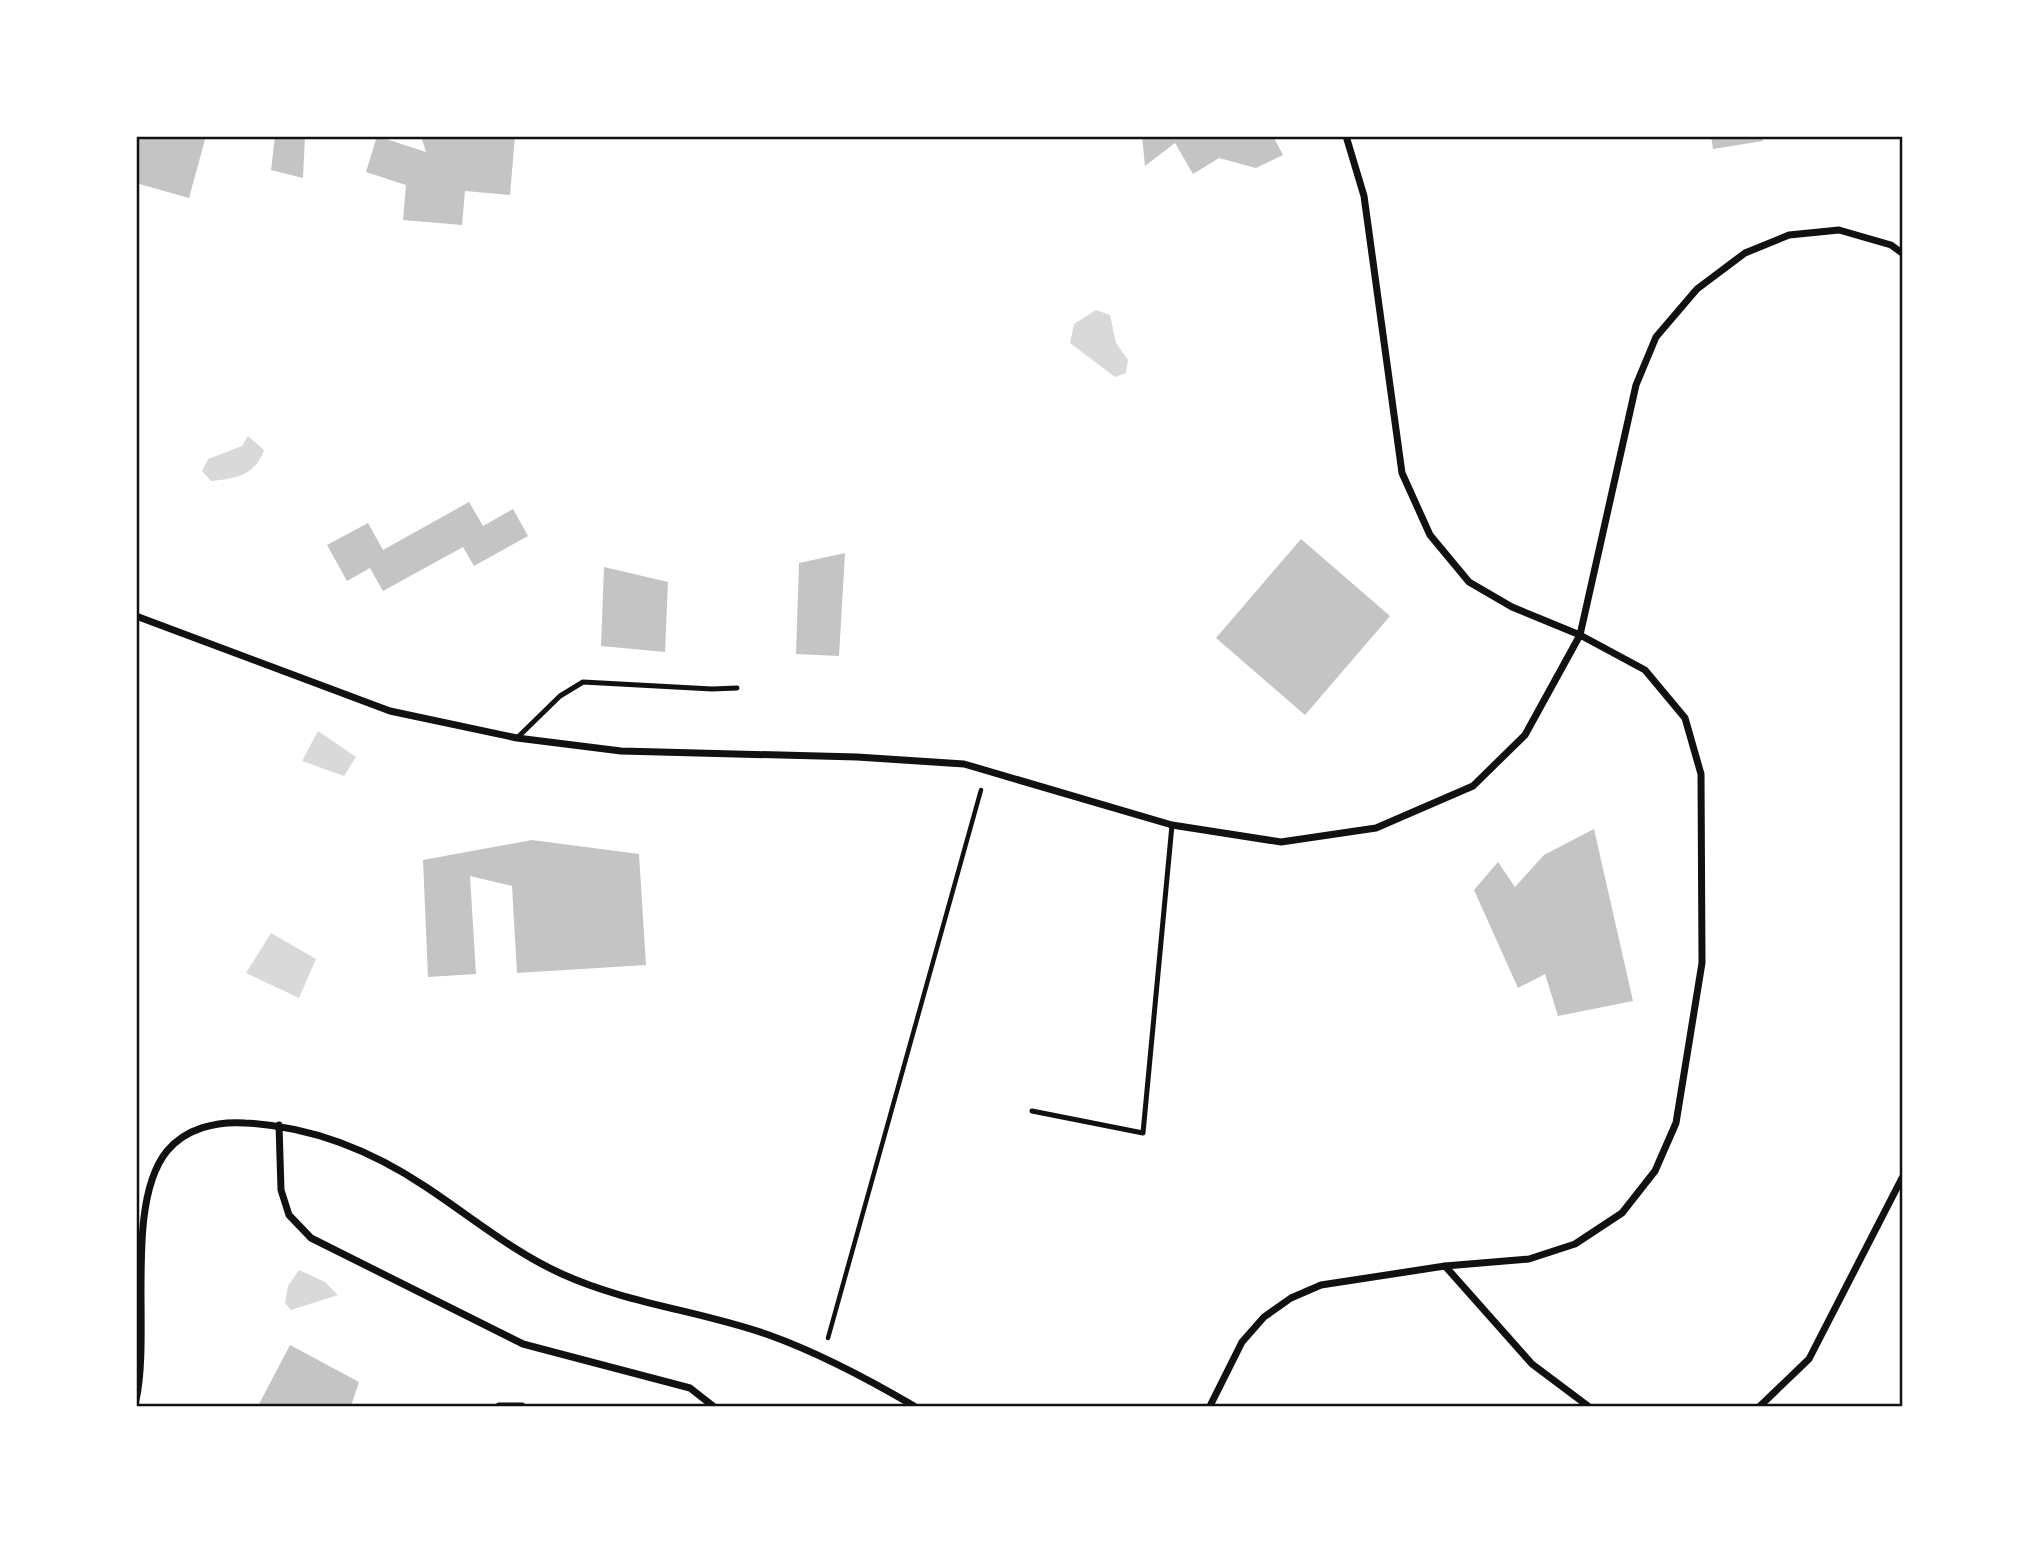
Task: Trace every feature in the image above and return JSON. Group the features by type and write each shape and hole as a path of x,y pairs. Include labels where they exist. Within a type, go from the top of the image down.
{"street":[{"path":"1210,1406 1242,1342 1264,1317 1291,1298 1321,1285 1445,1266 1529,1259 1575,1244 1622,1213 1655,1171 1676,1123 1702,963 1701,774 1685,718 1645,670 1580,635 1513,607 1469,582 1430,535 1402,473 1364,196 1346,136"},
{"path":"136,616 390,711 517,738 621,751 857,757 964,764 1172,825 1281,842 1376,828 1473,786 1525,735 1580,635 1636,385 1656,337 1697,289 1745,253 1789,235 1839,230 1891,245 1902,253"},
{"path":"136,1400 145,1220 150,1186 167,1151 195,1129 228,1122 279,1125 318,1133 423,1185 507,1242 562,1274 638,1300 769,1335 873,1382 914,1406"},
{"path":"279,1125 281,1190 289,1215 311,1238 523,1344 690,1388 713,1406"},
{"path":"1760,1406 1809,1359 1838,1309 1902,1178"},
{"path":"1445,1266 1532,1364 1588,1406"},
{"path":"499,1406 522,1406"}],"lane":[{"path":"517,738 560,696 583,682 737,688"},
{"path":"1031,1111 1143,1133 1172,825"}],"path":[{"path":"822,1359 987,770"}],"shaded area":[{"path":"1096,310 1110,315 1116,343 1128,360 1126,373 1115,377 1070,343 1074,324"},
{"path":"248,436 264,450 256,465 236,477 211,481 202,471 208,459 242,446"},
{"path":"318,731 356,757 344,776 302,761"},
{"path":"271,933 316,959 299,998 246,973"},
{"path":"299,1270 325,1282 338,1295 291,1310 285,1303 288,1286"}],"building":[{"path":"136,136 206,136 189,198 136,183"},
{"path":"275,136 305,136 303,178 271,170"},
{"path":"377,136 426,152 421,136 515,136 510,195 465,191 462,225 403,220 406,185 366,172"},
{"path":"1142,136 1273,136 1283,155 1256,168 1219,158 1193,174 1175,143 1145,166"},
{"path":"1711,136 1762,136 1763,141 1713,149"},
{"path":"469,502 483,526 513,509 528,536 474,566 463,547 383,591 370,568 347,581 327,545 368,523 383,550"},
{"path":"1301,539 1390,616 1305,715 1216,638"},
{"path":"845,553 839,656 796,654 799,563"},
{"path":"604,567 668,582 665,652 601,646"},
{"path":"1594,829 1633,1001 1558,1016 1545,974 1518,988 1474,890 1498,862 1515,887 1544,855"},
{"path":"532,840 639,854 646,965 517,973 512,886 470,876 476,974 428,977 423,860"},
{"path":"290,1345 359,1382 351,1406 258,1406"}]}
